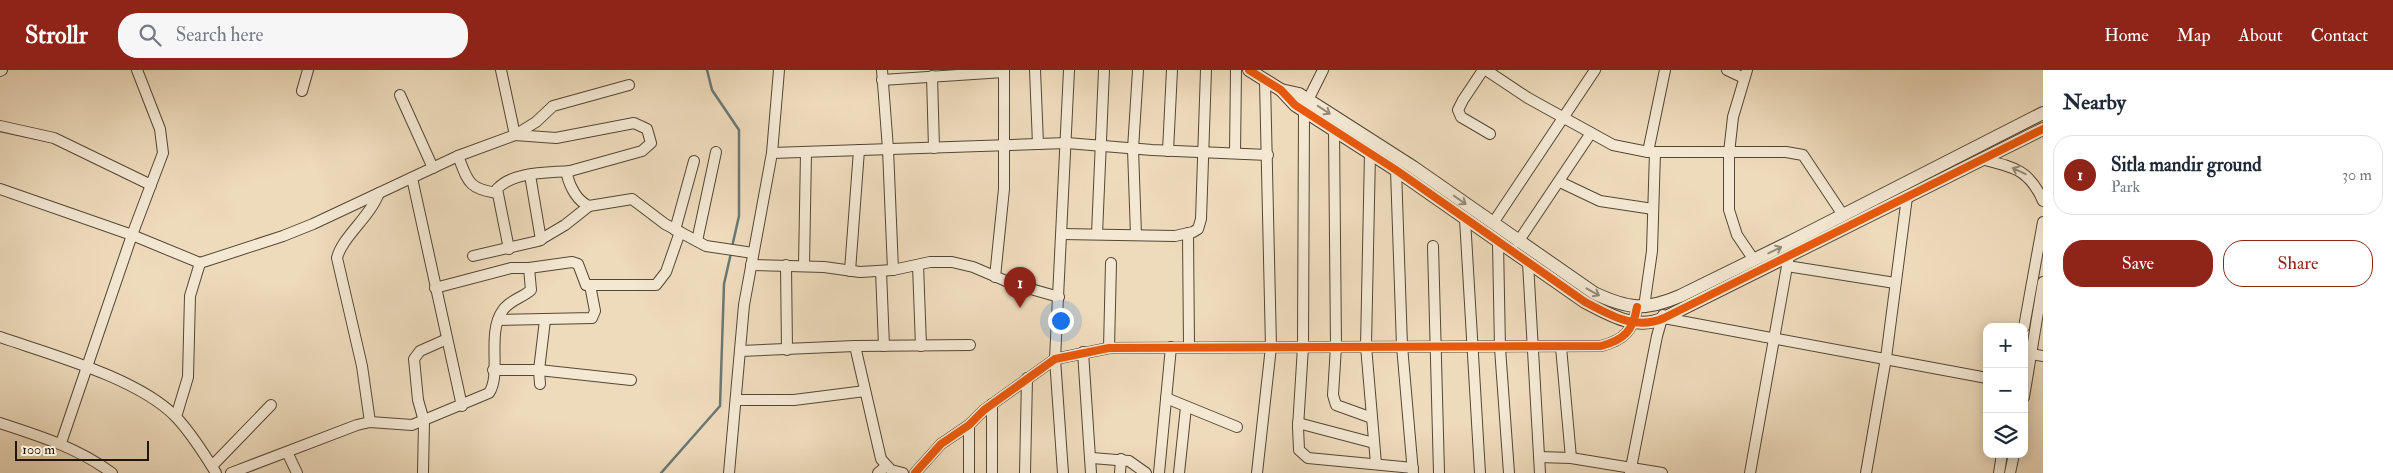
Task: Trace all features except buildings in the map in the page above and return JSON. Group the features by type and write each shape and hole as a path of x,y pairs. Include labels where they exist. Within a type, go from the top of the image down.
{"street":[{"path":"61,443 162,153 163,141 137,70"},
{"path":"302,91 308,70"},
{"path":"501,70 515,135"},
{"path":"729,473 750,265 772,154 779,70"},
{"path":"1035,70 1038,144"},
{"path":"1063,473 1055,359 1067,143 1069,70"},
{"path":"1097,234 1104,70"},
{"path":"1136,235 1133,148 1138,70"},
{"path":"1168,150 1172,70"},
{"path":"1062,234 1175,236 1188,233 1200,226 1206,70"},
{"path":"1235,153 1236,70"},
{"path":"1249,70 1281,90 1299,94 1306,105 1334,130 1396,170 1585,302 1609,315 1635,323 1654,322 1664,318 1788,260 1906,196 2043,129"},
{"path":"1324,70 1306,105 1303,347 1297,444 1302,455 1308,458 1376,464 1413,470 1402,346 1396,170"},
{"path":"1490,134 1461,117 1458,110 1484,70 1563,118 1614,144 1652,152 1786,152 1803,155 1810,162 1843,215"},
{"path":"1493,224 1595,70"},
{"path":"915,473 941,444 969,425 992,404 1027,378 1055,359 1083,352 1109,348 1170,347 1436,346 1500,348 1601,346 1611,344 1621,338 1635,323 1652,251 1652,152 1665,70"},
{"path":"1728,70 1746,74 1733,117 1729,153 1730,220 1754,260"},
{"path":"893,270 888,149 882,75 932,76 1004,71 1003,208 995,277"},
{"path":"932,76 934,148"},
{"path":"1257,473 1271,347 1266,81"},
{"path":"0,189 132,235 200,263 283,236 458,156 515,135 536,122 553,106 629,85"},
{"path":"400,95 433,168"},
{"path":"1306,105 1413,167 1518,242 1594,293 1613,302 1640,307 1661,304 1754,260 2043,113"},
{"path":"509,248 497,194 497,189 507,181 530,175 570,171 642,151 651,143 651,136 647,129 634,123 556,138 515,135"},
{"path":"0,126 54,138 151,185"},
{"path":"1334,130 1336,346 1333,400 1342,409 1372,418"},
{"path":"1518,242 1560,182 1591,133"},
{"path":"772,154 1067,143 1203,152 1268,154"},
{"path":"850,271 859,150"},
{"path":"702,243 716,152"},
{"path":"804,266 806,152"},
{"path":"1370,153 1366,346 1376,464"},
{"path":"458,156 473,187 481,191 497,194"},
{"path":"1982,159 2007,166 2027,175 2034,182 2043,201"},
{"path":"435,288 511,268 576,263 583,282 590,286 656,285 666,272 694,161"},
{"path":"570,171 567,176 569,182 579,199 589,206"},
{"path":"530,175 541,240"},
{"path":"412,178 462,406"},
{"path":"1560,182 1600,201 1653,209"},
{"path":"370,422 362,366 337,258 341,248 374,206 379,192"},
{"path":"1866,473 1886,358 1906,196"},
{"path":"473,256 541,240 589,206 632,199 677,231 702,243 753,253"},
{"path":"1465,219 1480,473"},
{"path":"2025,323 2043,222"},
{"path":"1188,233 1189,347"},
{"path":"1498,243 1500,348 1509,473"},
{"path":"1433,246 1439,473"},
{"path":"1788,260 1895,283"},
{"path":"1750,473 1788,260"},
{"path":"750,265 881,271 937,262 952,262 973,267 995,277 1058,297"},
{"path":"176,417 188,377 190,296 200,263"},
{"path":"1109,348 1111,263"},
{"path":"1528,263 1540,473"},
{"path":"918,265 921,346"},
{"path":"786,266 787,350"},
{"path":"231,473 357,425 370,422 406,426 424,422 489,393 493,386 493,352 498,320 502,310 509,302 526,295 531,290 529,268"},
{"path":"881,271 884,346"},
{"path":"2028,370 2043,282"},
{"path":"498,320 592,318 595,311 590,286"},
{"path":"1631,471 1657,336 1664,318 1661,304"},
{"path":"1664,318 1983,377"},
{"path":"540,384 539,370 545,320"},
{"path":"0,337 87,368 137,390 176,417 214,470 271,405"},
{"path":"423,473 424,422 418,400 414,359 420,351 447,339"},
{"path":"740,351 855,346 970,345"},
{"path":"855,346 882,469 903,473"},
{"path":"1159,473 1170,347"},
{"path":"1561,347 1571,458"},
{"path":"1083,352 1092,473"},
{"path":"2031,354 2043,356"},
{"path":"493,370 539,370 631,380"},
{"path":"1025,473 1027,378"},
{"path":"736,400 794,400 865,390"},
{"path":"1166,398 1237,427"},
{"path":"992,404 992,473"},
{"path":"1179,473 1186,407"},
{"path":"0,423 61,443 97,462 112,473"},
{"path":"1298,423 1374,443"},
{"path":"969,425 969,473"},
{"path":"287,452 297,473"},
{"path":"1539,457 1571,458 1631,471 1662,473"},
{"path":"1092,458 1121,459 1138,465 1146,473"},
{"path":"1999,473 2001,458"},
{"path":"2010,473 2013,458"},
{"path":"1120,473 1121,459"}],"waterway":[{"path":"707,70 712,90 739,130 739,216 732,247"},
{"path":"661,473 720,406 724,284 731,253"}],"cycle path":[{"path":"1249,70 1281,90 1295,105 1396,170 1585,302 1623,320 1643,323 1654,322 1664,318 2043,129"},
{"path":"915,473 941,444 969,425 984,410 1055,359 1109,348 1601,346 1616,341 1626,333 1633,322 1637,307"}],"place":[{"name":"Sitla mandir ground","path":"1020,308"}]}
